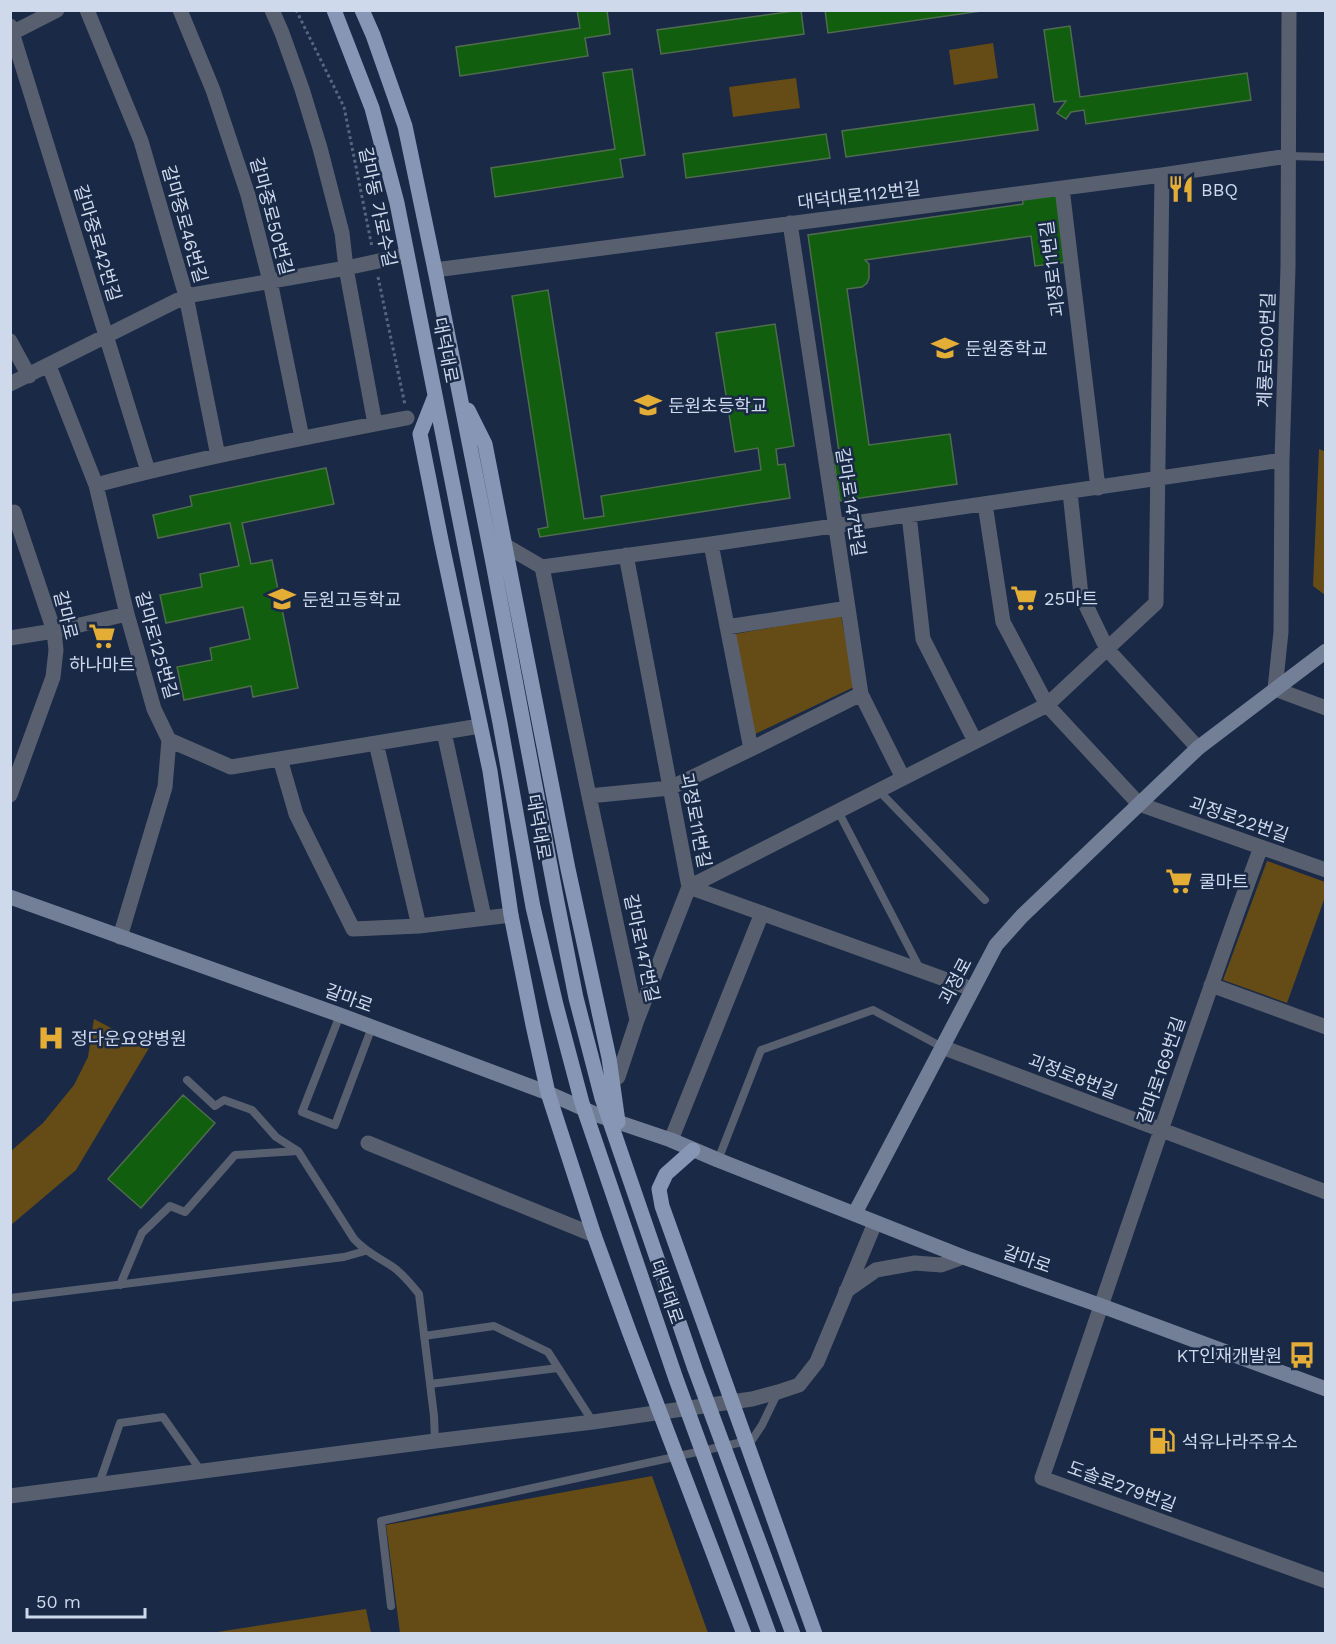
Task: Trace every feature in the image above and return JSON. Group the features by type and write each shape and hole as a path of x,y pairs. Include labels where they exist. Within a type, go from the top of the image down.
{"main road":[{"name":"대덕대로","path":"334,10 372,108 397,203 500,723 533,907 555,1005 582,1103 676,1379 769,1634"},
{"name":"대덕대로","path":"362,10 405,126 460,394 556,902 576,998 602,1098 695,1369 793,1634"},
{"path":"460,394 485,444 568,869 609,1058 618,1122"},
{"path":"435,396 420,434 490,771 511,915 548,1093 594,1235 744,1634"},
{"path":"441,540 474,594"},
{"name":"괴정로","path":"855,1213 996,945 1022,916 1198,748 1326,651"},
{"name":"갈마로","path":"10,897 340,1015 548,1093 600,1116 671,1140 963,1257 1326,1389"},
{"path":"693,1150 666,1174 659,1189 662,1206 815,1634"}],"street":[{"path":"12,30 57,10"},
{"name":"갈마중로46번길","path":"87,10 141,141 186,296 218,456"},
{"name":"갈마중로50번길","path":"180,10 213,90 248,195 270,281 302,438"},
{"path":"272,10 282,33 320,148 342,233 346,268 375,424"},
{"name":"계룡로500번길","path":"1275,689 1281,632 1282,460 1288,267 1289,10"},
{"name":"갈마중로42번길","path":"12,30 148,471"},
{"name":"대덕대로112번길","path":"435,270 1162,175 1288,156"},
{"path":"689,887 1047,705 1156,603 1162,175"},
{"name":"괴정로11번길","path":"1062,188 1098,488"},
{"name":"갈마로147번길","path":"790,224 861,694 903,778"},
{"path":"10,384 186,296 407,255"},
{"path":"10,341 29,376"},
{"name":"갈마로125번길","path":"49,366 96,485 127,614 154,709 169,740"},
{"path":"96,485 148,471 407,418"},
{"path":"506,546 542,567 1282,460"},
{"path":"1070,492 1081,595 1107,649 1198,748"},
{"path":"985,504 1003,622 1047,705 1139,804"},
{"name":"갈마로","path":"10,795 53,677 56,650 54,631 14,512"},
{"path":"909,515 923,639 975,741"},
{"path":"711,544 752,749"},
{"name":"괴정로11번길","path":"626,555 689,887 972,989"},
{"name":"갈마로147번길","path":"542,567 638,1020"},
{"path":"727,627 848,608"},
{"path":"10,638 54,631 127,614"},
{"path":"1275,689 1326,708"},
{"path":"589,796 670,788 861,694"},
{"path":"120,937 165,787 169,740 231,767 480,726"},
{"path":"444,732 484,917"},
{"path":"376,743 419,926"},
{"path":"280,759 296,814 353,929 419,926 511,915"},
{"name":"괴정로22번길","path":"1139,804 1326,870"},
{"name":"갈마로169번길","path":"1102,1306 1210,985 1261,847"},
{"name":"갈마로147번길","path":"618,1077 689,887"},
{"path":"671,1140 762,913"},
{"path":"1210,985 1326,1027"},
{"name":"괴정로8번길","path":"942,1047 1326,1192"},
{"path":"368,1143 594,1235"},
{"path":"10,1496 593,1422 752,1399 778,1392 799,1385 817,1362 875,1223"},
{"path":"846,1291 876,1270 915,1263 941,1265 963,1257"},
{"name":"도솔로279번길","path":"1102,1306 1042,1478 1326,1581"}],"lane":[{"path":"1288,156 1326,157"},
{"path":"879,791 985,900"},
{"path":"838,812 920,971"},
{"path":"718,1160 761,1050 873,1010 942,1047"},
{"path":"340,1015 302,1112 335,1125 372,1027"},
{"path":"187,1080 215,1106 224,1100 252,1110 276,1137 298,1151 354,1239 365,1251 393,1267 408,1279 419,1294 435,1441"},
{"path":"120,1285 142,1233 170,1206 185,1212 235,1155 298,1151"},
{"path":"10,1298 344,1257 365,1251"},
{"path":"424,1336 494,1326 548,1352 593,1422"},
{"path":"430,1384 558,1368"},
{"path":"391,1606 381,1521 752,1440 778,1392"},
{"path":"99,1484 120,1423 163,1417 201,1471"}],"path":[{"name":"갈마동 가로수길","path":"296,10 344,107 407,418"}],"shaded area":[{"path":"993,43 998,78 954,85 949,50"},
{"path":"796,78 800,108 733,117 729,87"},
{"path":"1319,449 1326,452 1325,595 1313,586"},
{"path":"841,615 854,687 753,735 735,634"},
{"path":"1267,861 1325,882 1325,897 1287,1003 1223,980"},
{"path":"94,1019 149,1048 76,1170 11,1225 11,1151 43,1123 74,1085 88,1057"},
{"path":"652,1476 708,1633 400,1633 386,1525"},
{"path":"366,1609 371,1633 211,1633"}],"building":[{"path":"577,10 607,10 610,34 585,38 588,56 460,76 456,47 580,28"},
{"path":"801,10 804,34 661,54 657,30"},
{"path":"825,10 988,10 828,33"},
{"path":"1070,26 1080,97 1247,73 1251,100 1086,124 1084,110 1071,112 1066,119 1057,113 1066,101 1054,102 1044,30"},
{"path":"632,69 645,155 620,159 623,177 495,197 491,168 615,149 603,73"},
{"path":"1034,104 1038,130 846,157 842,131"},
{"path":"826,134 830,158 686,178 683,154"},
{"path":"1057,190 1067,262 1035,266 1031,236 865,260 869,264 867,283 862,287 847,289 869,445 950,434 957,484 840,501 833,453 839,452 808,235 1023,204 1022,196"},
{"path":"548,290 584,519 604,516 601,496 761,470 758,448 735,452 716,333 775,324 794,446 776,449 778,465 785,464 790,498 540,537 538,529 548,527 512,296"},
{"path":"326,468 334,504 242,523 251,564 272,560 298,688 253,697 251,686 184,700 177,667 212,660 210,648 250,639 243,607 166,623 160,595 202,587 200,574 239,566 230,523 158,538 153,515 192,506 190,496"},
{"path":"183,1095 215,1123 141,1208 108,1179"}],"place":[{"name":"BBQ","path":"1181,189"},
{"name":"둔원중학교","path":"945,348"},
{"name":"둔원초등학교","path":"648,405"},
{"name":"25마트","path":"1024,598"},
{"name":"둔원고등학교","path":"282,599"},
{"name":"하나마트","path":"102,636"},
{"name":"쿨마트","path":"1179,881"},
{"name":"정다운요양병원","path":"51,1038"},
{"name":"KT인재개발원","path":"1302,1355"},
{"name":"석유나라주유소","path":"1162,1441"}]}
